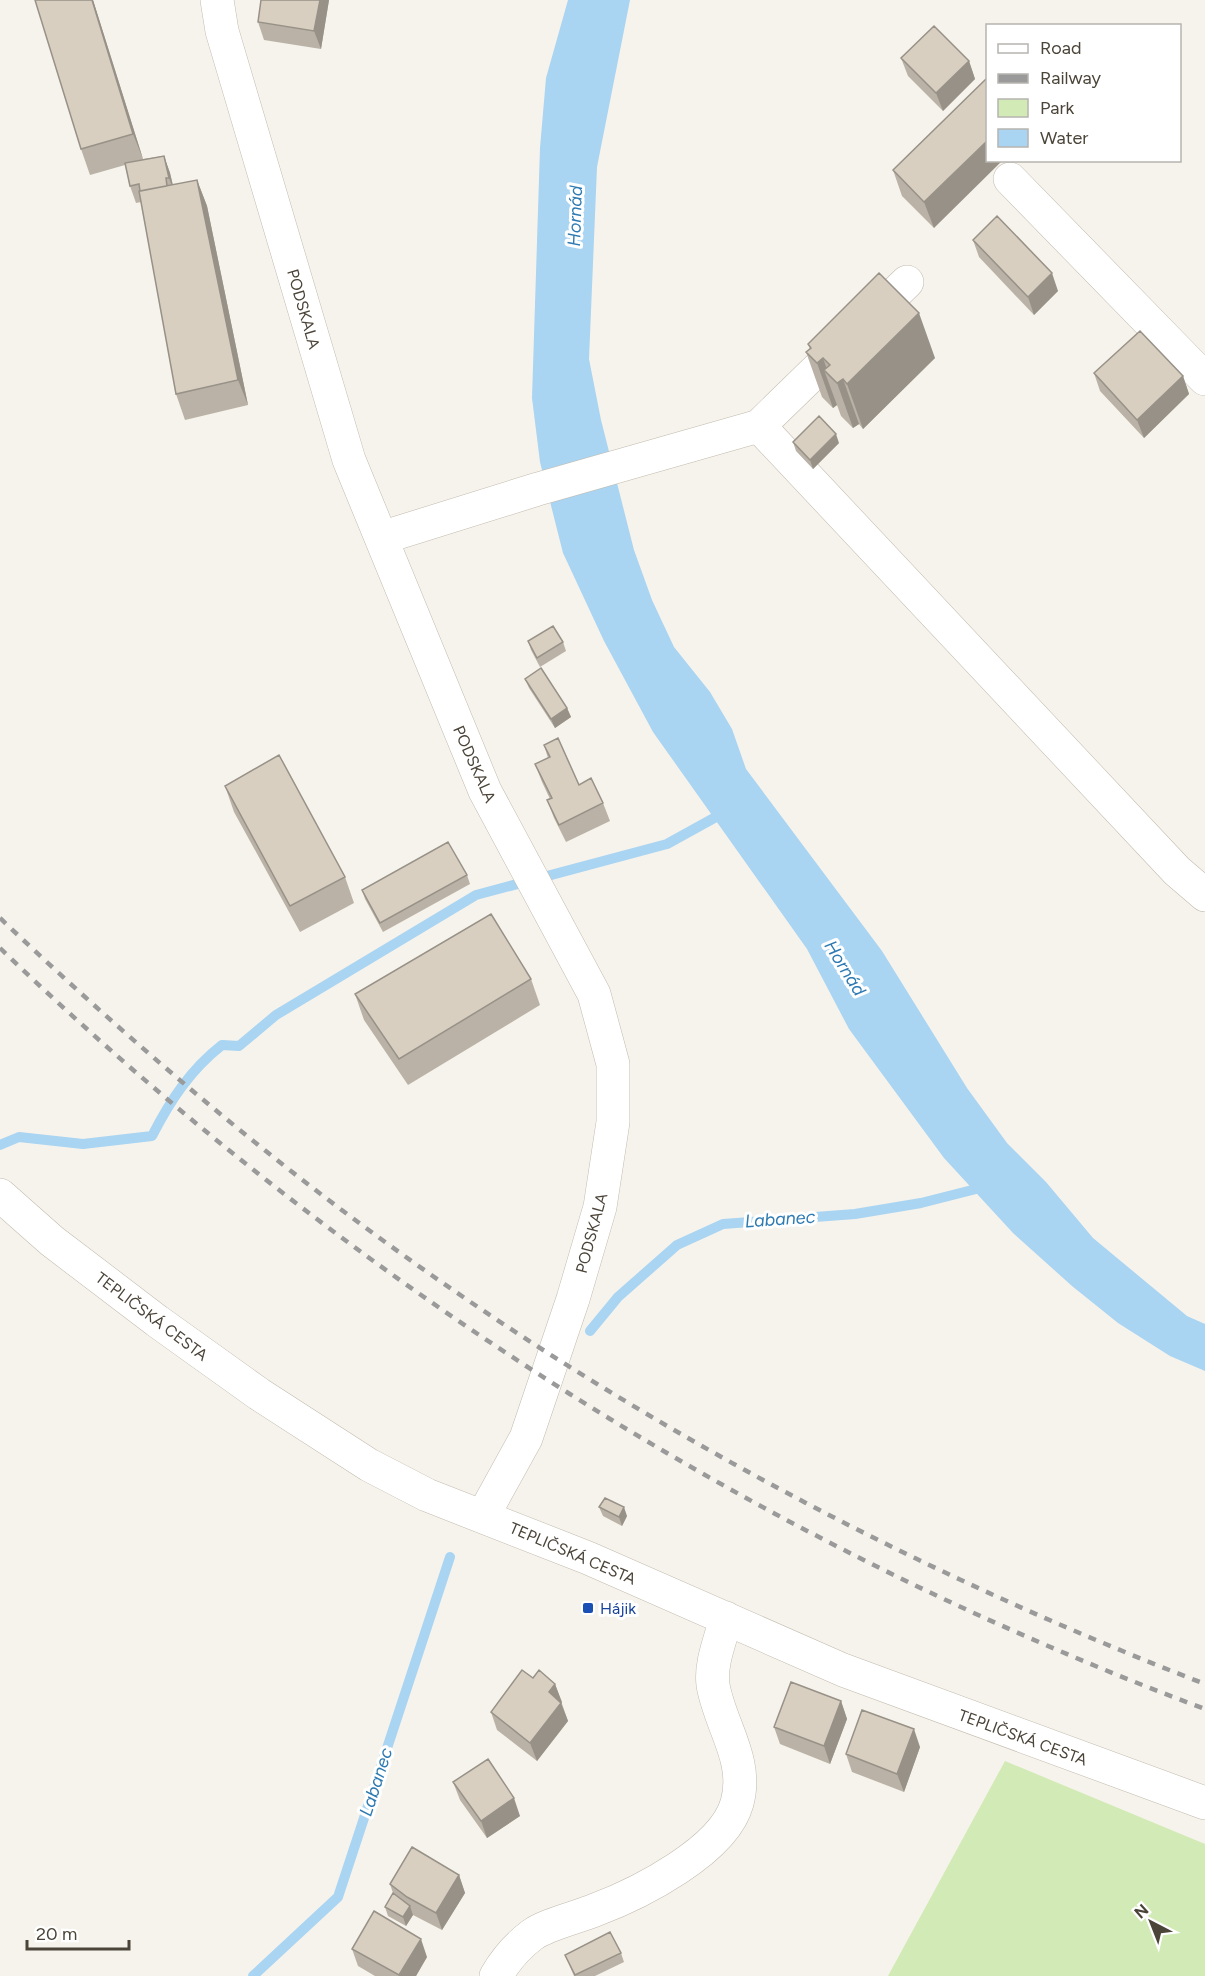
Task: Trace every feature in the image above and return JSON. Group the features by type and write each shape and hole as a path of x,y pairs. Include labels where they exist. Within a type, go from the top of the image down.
{"street":[{"name":"PODSKALA","path":"217,0 222,31 348,460 485,791 594,994 613,1064 613,1122 600,1207 573,1299 526,1438 483,1516"},
{"path":"1010,179 1205,379"},
{"path":"381,538 538,489 759,426 907,282"},
{"path":"759,426 1169,863 1205,895"},
{"name":"TEPLIČSKÁ CESTA","path":"0,1195 52,1240 157,1321 316,1432 369,1465 427,1495 588,1558 843,1670 1205,1803"},
{"path":"496,1976 509,1954 534,1934 615,1903 685,1864 715,1839 728,1822 737,1805 741,1784 740,1764 721,1717 713,1684 713,1666 726,1618"}],"green space":[{"path":"1005,1761 1205,1844 1205,1976 888,1976"}],"water":[{"name":"Hornád","path":"568,0 630,0 597,167 589,359 601,420 634,550 652,600 674,647 710,692 732,729 746,769 882,951 967,1088 1007,1143 1046,1182 1093,1238 1187,1316 1205,1324 1205,1371 1170,1356 1118,1323 1072,1286 1013,1233 944,1158 849,1029 807,949 653,732 604,641 563,553 540,462 532,398 540,148 546,78"}],"building":[{"path":"35,0 92,0 133,134 81,149"},
{"path":"261,0 320,0 314,31 258,22"},
{"path":"934,26 969,61 936,93 901,58"},
{"path":"986,79 986,142 924,202 893,170"},
{"path":"164,156 169,178 166,178 167,186 140,191 139,184 130,186 125,163"},
{"path":"197,180 238,380 176,394 139,191"},
{"path":"997,216 1052,273 1028,297 973,240"},
{"path":"879,273 919,313 847,384 843,379 837,383 824,370 830,365 823,358 817,363 806,352 811,348 808,344"},
{"path":"1140,331 1183,376 1137,420 1094,373"},
{"path":"819,416 836,434 810,460 793,442"},
{"path":"553,626 563,642 537,658 528,641"},
{"path":"541,668 567,708 551,719 525,679"},
{"path":"558,738 579,785 591,778 603,803 559,825 547,800 552,798 535,764 550,757 544,745"},
{"path":"279,755 345,877 290,906 225,786"},
{"path":"448,842 467,875 380,923 362,890"},
{"path":"491,914 531,979 399,1059 355,994"},
{"path":"605,1498 624,1507 619,1517 599,1507"},
{"path":"522,1670 533,1678 539,1670 555,1684 549,1692 561,1703 530,1743 491,1712"},
{"path":"791,1682 841,1701 824,1746 774,1727"},
{"path":"862,1710 914,1729 897,1774 846,1754"},
{"path":"488,1759 514,1798 481,1821 453,1782"},
{"path":"412,1847 459,1875 436,1913 407,1897 390,1884"},
{"path":"393,1893 410,1906 403,1917 385,1907"},
{"path":"374,1911 421,1939 399,1975 352,1949"},
{"path":"610,1932 621,1953 575,1975 565,1955"}],"waterway":[{"path":"0,1145 19,1137 83,1144 152,1136 182,1087 200,1065 222,1045 239,1046 276,1015 476,895 667,844 725,812"},
{"name":"Labanec","path":"590,1331 618,1297 677,1245 723,1224 855,1214 921,1203 987,1188"},
{"name":"Labanec","path":"253,1976 338,1897 450,1557"}],"railway":[{"path":"0,918 133,1040 272,1156 379,1237 489,1314 602,1387 718,1455 837,1519 958,1578 1080,1633 1205,1684"},
{"path":"0,948 132,1069 270,1183 414,1290 564,1390 718,1482 877,1566 1039,1642 1205,1709"}],"place":[{"name":"Hájik","path":"588,1608"}]}
